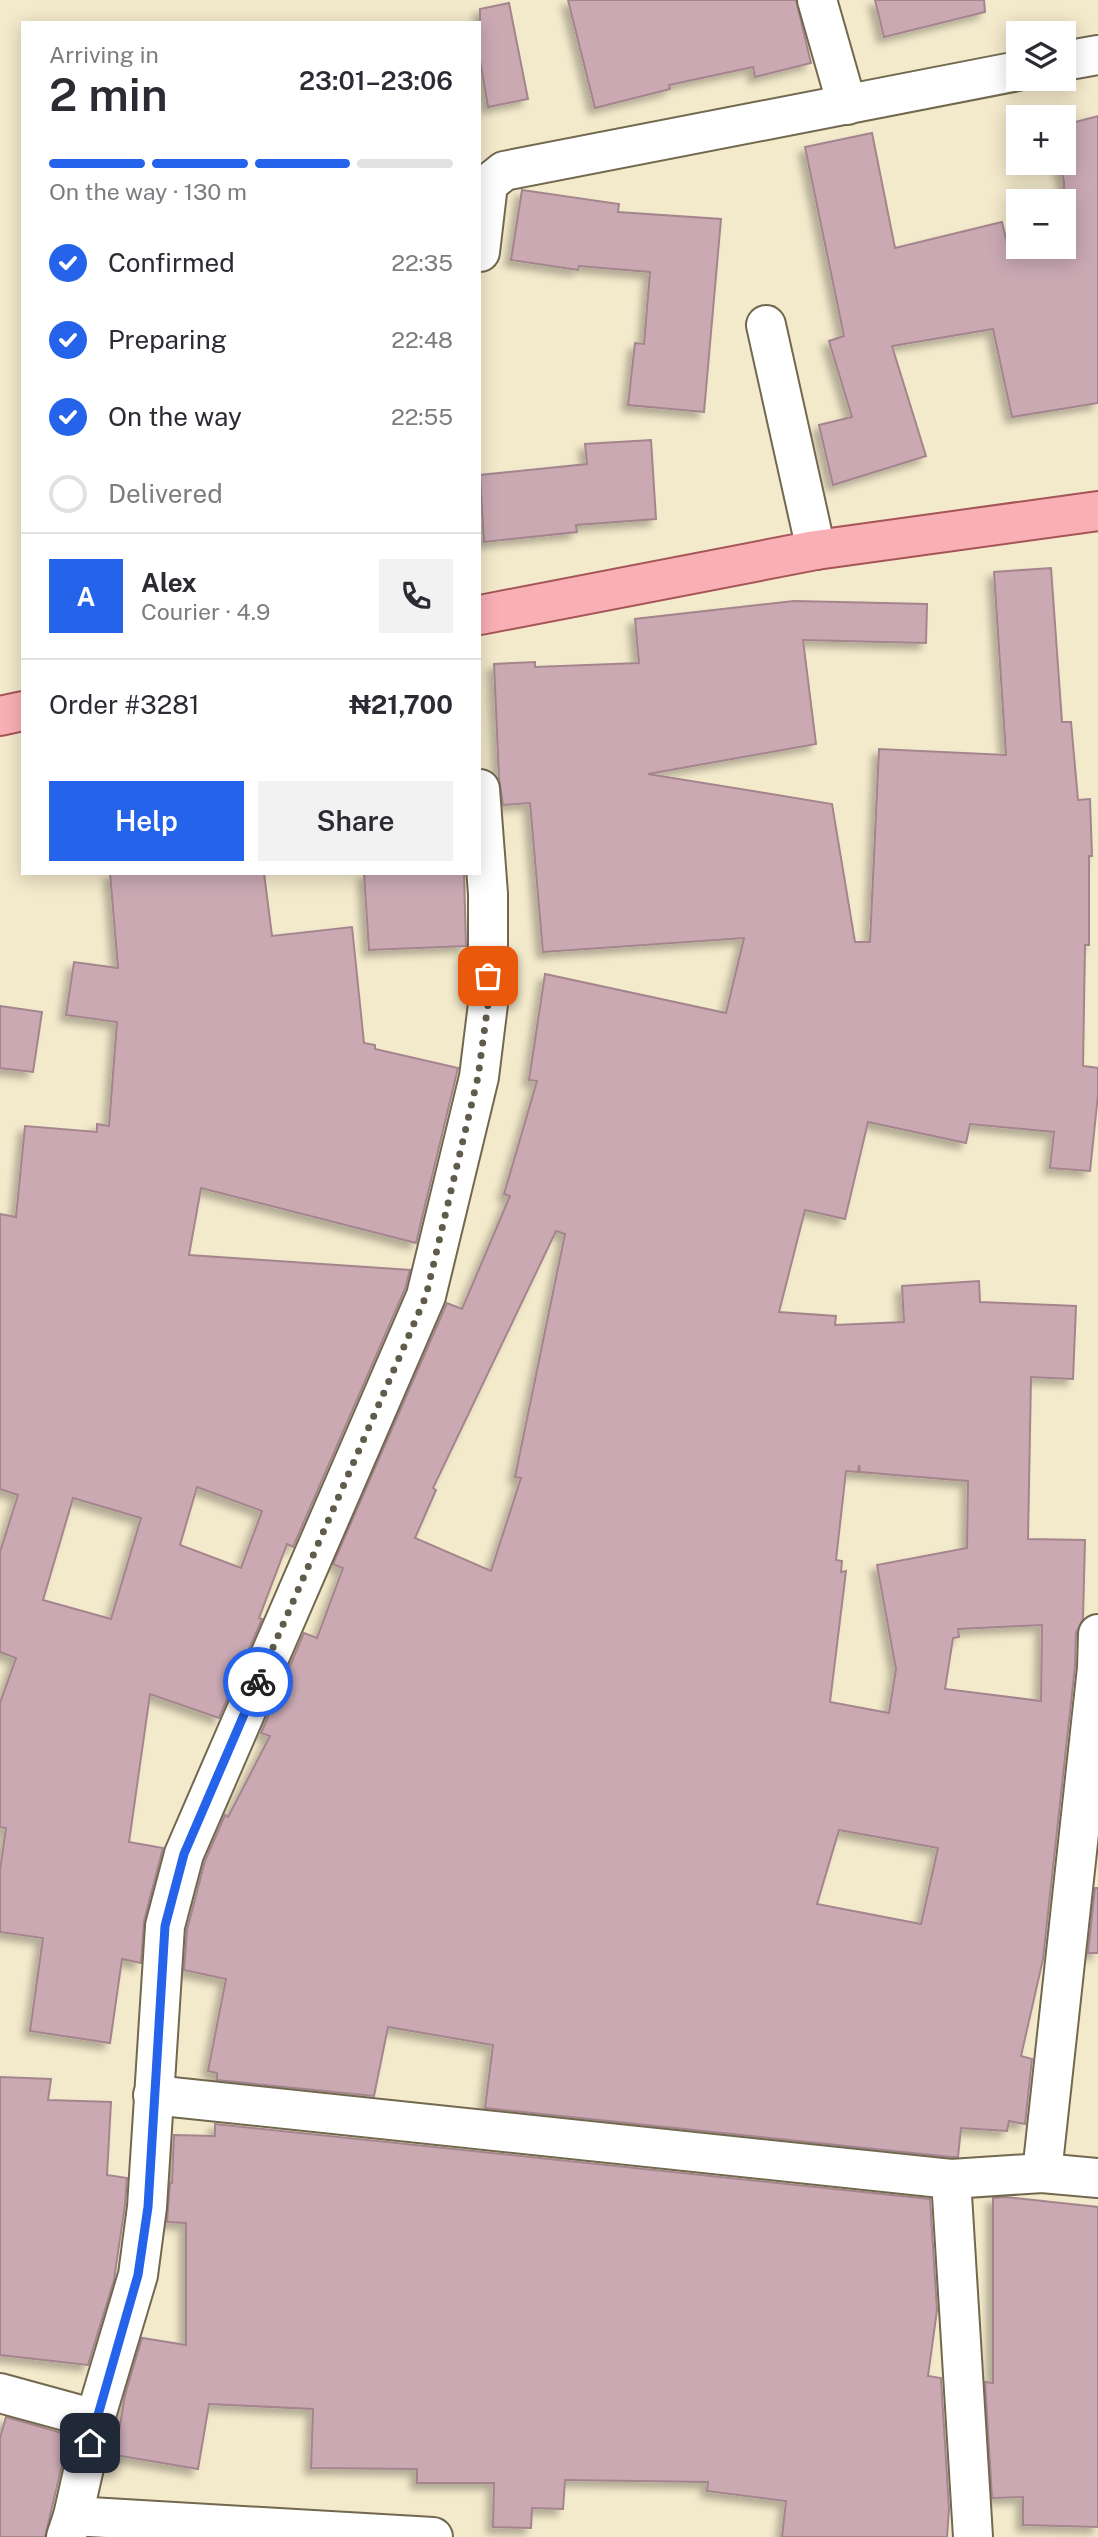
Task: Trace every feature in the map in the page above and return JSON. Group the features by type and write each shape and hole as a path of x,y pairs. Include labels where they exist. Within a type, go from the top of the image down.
{"main road":[{"path":"481,615 816,550 1098,511"},
{"path":"0,716 21,711"}],"street":[{"path":"817,0 847,105"},
{"path":"1076,59 1098,55"},
{"path":"481,244 488,184 504,171 1006,73"},
{"path":"766,325 816,550"},
{"path":"433,2537 69,2527 95,2419 138,2275 148,2207 165,1926 184,1854 426,1296 478,1077 488,1004 488,894 481,802"},
{"path":"1042,2173 1097,1668 1098,1634"},
{"path":"153,2095 951,2179 1042,2173 1098,2178"},
{"path":"951,2179 972,2537"},
{"path":"0,2393 95,2419"}],"building":[{"path":"568,0 796,0 811,63 755,77 753,67 669,85 670,89 595,108"},
{"path":"875,0 984,0 985,12 884,37"},
{"path":"509,3 528,99 488,107 481,66 480,9"},
{"path":"1098,116 1098,403 1012,417 993,329 892,346 926,456 833,485 819,425 852,417 829,341 844,336 805,147 872,133 895,248 1002,222 1006,239 1006,259 1076,259 1076,189 1064,189 1062,175 1076,175 1076,122"},
{"path":"522,190 619,204 618,212 721,219 704,412 628,405 635,343 644,344 650,272 579,266 578,270 511,260"},
{"path":"651,440 656,519 576,525 577,532 484,542 481,475 587,464 585,444"},
{"path":"1051,568 1062,722 1071,722 1078,800 1090,799 1092,856 1089,856 1089,945 1085,945 1083,1066 1098,1068 1098,1095 1090,1171 1050,1168 1054,1132 970,1124 966,1143 868,1122 845,1219 805,1210 779,1312 836,1316 835,1325 904,1322 902,1286 979,1281 980,1302 1076,1306 1073,1379 1031,1377 1028,1539 1085,1540 1083,1619 1076,1633 1075,1666 1043,1959 1021,2056 1032,2059 1025,2124 1009,2121 1007,2131 961,2128 958,2157 951,2157 485,2108 493,2045 388,2027 374,2096 217,2080 217,2073 208,2071 226,1979 184,1970 187,1930 205,1861 225,1815 228,1817 270,1736 261,1733 304,1633 317,1638 343,1568 333,1564 447,1303 462,1309 510,1196 504,1194 537,1081 529,1080 545,974 726,1013 744,938 543,952 530,803 503,805 499,778 494,664 535,662 535,667 639,663 635,619 794,601 927,604 926,643 803,640 816,744 648,774 832,804 855,942 870,942 879,749 1006,755 994,572","holes":["556,1231 565,1234 515,1477 521,1478 491,1571 415,1538 436,1490 433,1488","859,1465 860,1472 968,1481 967,1548 877,1565 896,1669 889,1713 830,1702 846,1571 841,1572 842,1561 836,1560 846,1471 858,1472","1042,1625 1041,1701 945,1689 953,1638 959,1637 958,1629","839,1830 938,1848 921,1924 817,1904"]},
{"path":"110,875 264,875 272,936 352,927 364,1043 375,1045 375,1049 458,1068 416,1243 201,1188 189,1255 410,1270 405,1289 293,1547 287,1544 259,1618 262,1619 219,1718 150,1694 129,1842 163,1848 144,1921 141,1963 122,1959 110,2043 30,2031 43,1938 0,1932 0,1870 6,1828 0,1827 0,1703 16,1658 0,1652 0,1552 18,1495 0,1489 0,1214 16,1217 25,1126 97,1132 97,1124 109,1126 117,1022 66,1015 74,962 118,968","holes":["197,1487 262,1511 241,1568 180,1545","73,1498 141,1518 111,1619 43,1600"]},
{"path":"364,875 464,875 466,946 369,950"},
{"path":"0,1006 42,1012 33,1072 0,1068"},
{"path":"1095,1888 1098,1888 1098,1953 1088,1953"},
{"path":"0,2077 51,2079 48,2100 111,2102 107,2175 127,2178 125,2205 114,2280 88,2365 0,2355"},
{"path":"215,2124 930,2199 937,2310 928,2376 941,2378 949,2509 947,2537 782,2537 786,2501 707,2491 708,2482 565,2480 563,2509 532,2508 531,2528 493,2527 494,2483 417,2483 417,2469 311,2468 313,2409 209,2404 198,2469 115,2455 125,2395 142,2338 186,2345 186,2223 167,2222 174,2135 215,2136"},
{"path":"993,2198 1098,2207 1098,2527 1023,2525 1023,2497 992,2498 985,2382 993,2383"},
{"path":"6,2417 69,2435 45,2537 0,2537 0,2438"}],"way so far":[{"path":"258,1682 426,1296 478,1077 488,1004 488,976"}],"route":[{"path":"90,2443 138,2275 148,2207 165,1926 184,1854 258,1682"}]}
